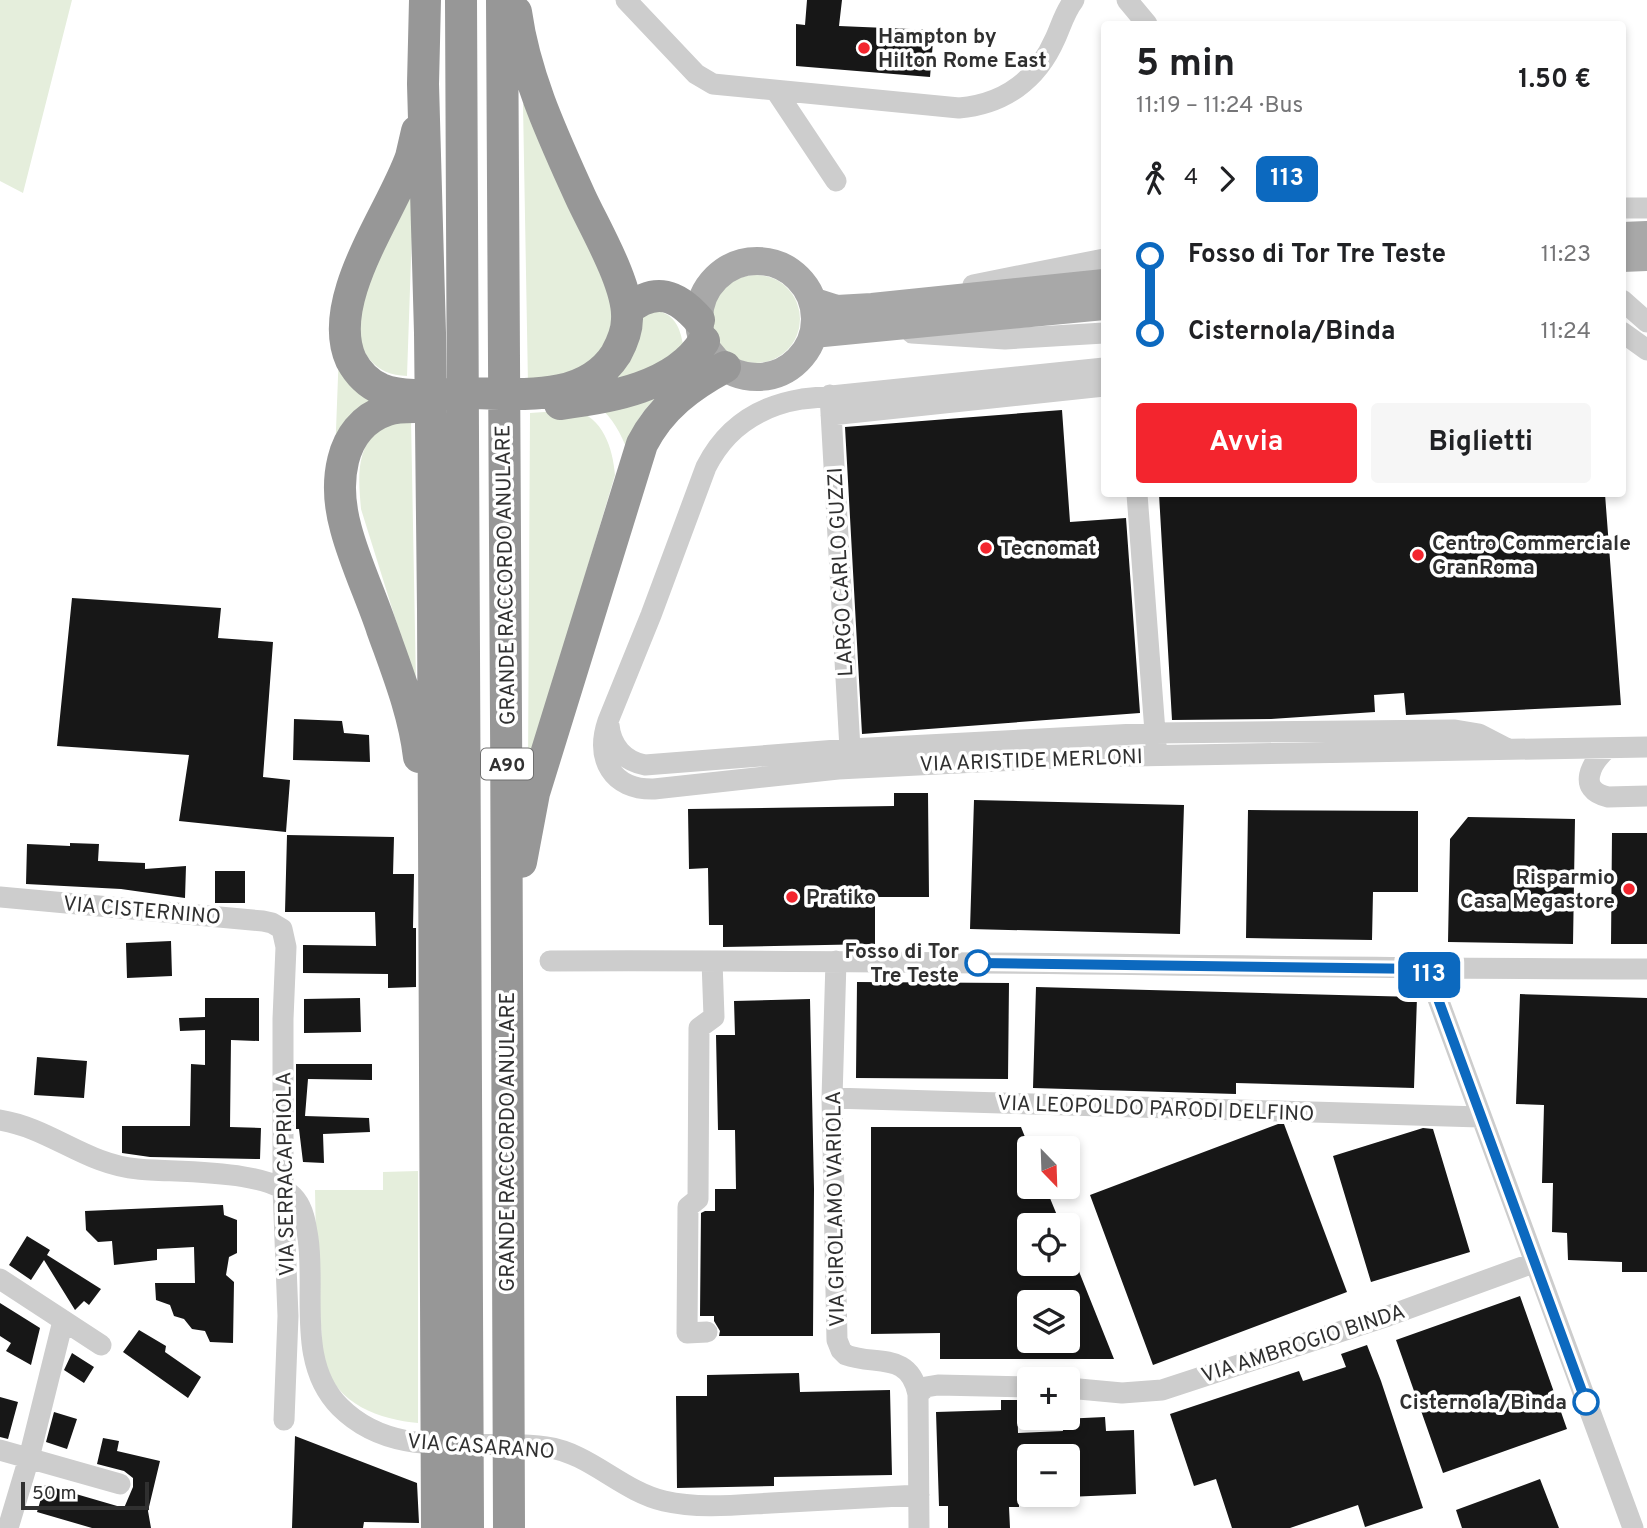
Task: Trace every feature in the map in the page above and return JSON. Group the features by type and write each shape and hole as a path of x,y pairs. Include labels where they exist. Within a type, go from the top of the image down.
{"highway":[{"path":"425,0 424,84 430,333 437,1528"},
{"name":"GRANDE RACCORDO ANULARE","path":"461,0 468,1528"},
{"name":"GRANDE RACCORDO ANULARE","path":"502,0 508,785 506,939 509,1528"},
{"path":"514,0 520,41 539,102 612,265 627,310 627,323 621,342 603,369 571,388 543,400"},
{"path":"424,84 418,128 410,158 354,285 346,321 347,345 358,372 370,384 409,400 543,400 601,397 650,382 689,361 702,331 685,305 677,299 664,296 643,299 627,310"},
{"path":"506,939 534,793 636,458 650,429 667,408 692,386 725,367"},
{"path":"409,400 369,419 358,429 343,459 340,489 346,529 412,718 419,755 420,828 434,896"}],"main road":[{"path":"1626,236 1647,235"},
{"path":"1626,258 1647,257"},
{"path":"750,261 773,263 793,273 802,282 812,301 815,317 813,334 799,359 780,372 753,376 725,367 713,357 702,331 702,303 712,283 729,268 750,261"},
{"path":"813,334 868,318 1101,283"},
{"path":"812,301 868,318 1101,306"}],"street":[{"path":"626,0 704,80 719,85 946,108 981,105 1008,94 1032,76 1049,52 1074,0"},
{"path":"1127,0 1144,21"},
{"path":"776,91 836,181"},
{"path":"1626,208 1647,208"},
{"path":"868,318 1101,260"},
{"path":"1626,304 1647,322"},
{"path":"868,318 989,339 1101,333"},
{"path":"1626,335 1647,350"},
{"name":"VIA ARISTIDE MERLONI","path":"1101,369 1000,388 831,405 794,400 764,409 739,424 720,444 703,474 608,721 602,743 605,758 612,771 622,782 645,789 849,769 1156,754 1647,747"},
{"path":"1000,388 1101,386"},
{"name":"LARGO CARLO GUZZI","path":"831,405 850,749"},
{"path":"1137,497 1156,754"},
{"name":"VIA ARISTIDE MERLONI","path":"608,721 614,745 632,761 645,765 850,749 1155,733 1455,730 1479,734 1510,750"},
{"path":"1608,748 1590,768 1592,788 1608,797 1647,796"},
{"name":"VIA CISTERNINO","path":"0,897 263,921 282,929"},
{"name":"VIA SERRACAPRIOLA","path":"282,929 286,947 283,1020 290,1194 284,1420"},
{"path":"550,961 1647,969"},
{"path":"708,1332 687,1333 688,1207 698,1199 699,1028 714,1017 712,961"},
{"name":"VIA GIROLAMO VARIOLA","path":"836,961 832,1098 837,1343 841,1350 850,1356 884,1360 899,1366 913,1378 918,1394"},
{"path":"1427,969 1633,1528"},
{"name":"VIA LEOPOLDO PARODI DELFINO","path":"832,1098 1480,1117"},
{"path":"0,1120 26,1126 91,1158 124,1168 209,1173 256,1180 290,1194"},
{"name":"VIA CASARANO","path":"290,1194 303,1216 308,1242 312,1345 325,1385 338,1405 365,1426 396,1439 425,1444 556,1449 579,1457 645,1495 679,1504 710,1506 919,1495"},
{"name":"VIA AMBROGIO BINDA","path":"1080,1389 1122,1393 1162,1390 1388,1316 1534,1263"},
{"path":"0,1279 101,1345"},
{"path":"8,1528 29,1458 63,1321"},
{"path":"919,1528 918,1394 926,1387 938,1385 1017,1387"},
{"path":"0,1450 120,1484"}],"green space":[{"path":"0,0 72,0 23,193 0,181"},
{"path":"530,101 619,320 592,368 528,385 523,104"},
{"path":"414,172 407,376 382,370 366,355 359,333 359,321 365,292"},
{"path":"756,275 773,278 787,288 797,302 800,319 797,336 787,350 773,360 756,363 739,360 725,350 715,336 712,319 715,302 725,288 739,278"},
{"path":"658,311 673,319 680,333 683,344 675,360 611,384 643,315"},
{"path":"339,350 378,398 335,457"},
{"path":"672,382 637,421 628,451 612,421 598,406"},
{"path":"573,410 583,413 599,426 609,445 615,475 528,767 530,413"},
{"path":"398,419 411,419 416,685 361,509 360,469 364,450 377,432"},
{"path":"418,1171 418,1423 389,1418 361,1407 349,1399 330,1377 322,1349 315,1190 383,1190 383,1172"}],"building":[{"name":"Hampton by Hilton Rome East","path":"807,0 842,0 839,26 934,30 930,77 796,66 796,24 805,25"},
{"name":"Tecnomat","path":"1062,410 1070,522 1126,518 1140,713 862,734 845,427"},
{"path":"1159,497 1605,497 1621,705 1406,715 1404,693 1374,695 1375,712 1271,719 1172,720"},
{"path":"72,598 221,608 218,638 273,642 263,777 290,780 286,832 179,821 189,755 57,746"},
{"path":"294,719 342,721 344,733 369,735 370,762 293,760"},
{"path":"894,793 928,793 929,897 875,897 875,944 723,947 723,925 709,925 708,868 689,869 688,809 894,806"},
{"path":"974,800 1184,805 1180,934 970,929"},
{"path":"1248,810 1418,811 1418,892 1373,892 1372,940 1246,938"},
{"path":"1468,817 1575,819 1573,944 1448,942 1450,839"},
{"name":"Risparmio Casa Megastore","path":"1612,833 1647,833 1647,944 1611,944"},
{"path":"287,835 394,837 393,874 414,874 416,987 388,988 388,974 303,973 303,945 376,946 375,912 285,912"},
{"path":"70,843 99,844 98,861 145,863 145,869 186,866 185,898 121,889 26,884 27,844 70,846"},
{"path":"215,871 245,871 245,903 215,903"},
{"path":"171,941 172,976 127,978 126,943"},
{"path":"857,982 1009,983 1008,1079 856,1078"},
{"path":"1036,987 1417,997 1414,1088 1236,1083 1236,1094 1033,1088"},
{"path":"1520,994 1647,998 1647,1272 1622,1272 1622,1262 1568,1260 1567,1233 1552,1232 1553,1183 1542,1183 1544,1105 1516,1104"},
{"path":"205,998 259,998 259,1041 231,1040 230,1127 261,1128 260,1159 150,1157 122,1153 122,1126 190,1126 191,1064 205,1065 205,1030 180,1031 179,1018 205,1017"},
{"path":"360,998 361,1032 304,1033 304,999"},
{"path":"810,999 814,1189 813,1336 719,1336 720,1331 714,1316 700,1316 701,1213 715,1211 715,1189 736,1189 735,1130 718,1130 716,1035 735,1035 734,1001"},
{"path":"37,1057 87,1061 84,1098 34,1095"},
{"path":"296,1064 372,1064 372,1080 308,1079 305,1116 369,1118 370,1132 323,1134 324,1163 303,1162 299,1129 296,1129"},
{"path":"1284,1124 1347,1292 1153,1365 1090,1195"},
{"path":"871,1127 1021,1127 1025,1136 1017,1136 1017,1199 1050,1199 1056,1213 1017,1213 1017,1276 1080,1274 1114,1359 940,1359 940,1333 871,1334"},
{"path":"1423,1128 1433,1129 1470,1252 1371,1282 1333,1156"},
{"path":"223,1205 224,1215 237,1220 237,1253 229,1257 226,1275 234,1282 233,1343 210,1342 205,1331 192,1329 184,1319 174,1316 170,1305 156,1300 155,1283 195,1283 194,1247 157,1249 157,1260 114,1265 112,1241 98,1242 86,1230 85,1211"},
{"path":"27,1236 50,1250 47,1255 101,1289 89,1305 84,1301 75,1310 44,1260 31,1280 9,1265"},
{"path":"1520,1296 1567,1429 1443,1473 1396,1340"},
{"path":"0,1303 40,1328 31,1365 6,1351 11,1343 0,1336"},
{"path":"139,1330 166,1346 165,1352 201,1377 188,1398 123,1352"},
{"path":"1367,1345 1423,1508 1365,1527 1358,1505 1290,1528 1232,1528 1216,1479 1194,1486 1170,1414 1299,1371 1303,1381 1346,1367 1341,1354"},
{"path":"72,1353 94,1367 84,1383 64,1370"},
{"path":"799,1373 800,1392 890,1390 892,1475 774,1477 774,1486 677,1488 676,1396 707,1396 707,1375"},
{"path":"0,1397 18,1402 8,1439 0,1437"},
{"path":"1001,1400 1017,1400 1018,1433 1080,1430 1080,1418 1105,1417 1106,1431 1134,1430 1136,1494 1080,1496 1080,1444 1017,1444 1017,1507 1009,1507 1010,1528 948,1528 948,1506 939,1506 936,1412 1001,1410"},
{"path":"54,1412 77,1419 67,1449 46,1442"},
{"path":"295,1436 417,1483 419,1523 364,1522 363,1528 292,1528"},
{"path":"103,1438 119,1441 117,1451 160,1461 148,1511 151,1528 92,1528 37,1512 45,1485 124,1508 133,1487 133,1478 124,1471 97,1464"},
{"path":"1540,1479 1559,1528 1462,1528 1456,1510"}],"bus line":[{"name":"113","path":"978,963 1427,969 1586,1402"}],"place":[{"name":"Hampton by Hilton Rome East","path":"864,48"},
{"name":"Tecnomat","path":"986,548"},
{"name":"Centro Commerciale GranRoma","path":"1418,555"},
{"name":"Risparmio Casa Megastore","path":"1629,889"},
{"name":"Pratiko","path":"792,897"},
{"name":"Fosso di Tor Tre Teste","path":"978,963"},
{"name":"Cisternola/Binda","path":"1586,1402"}]}
